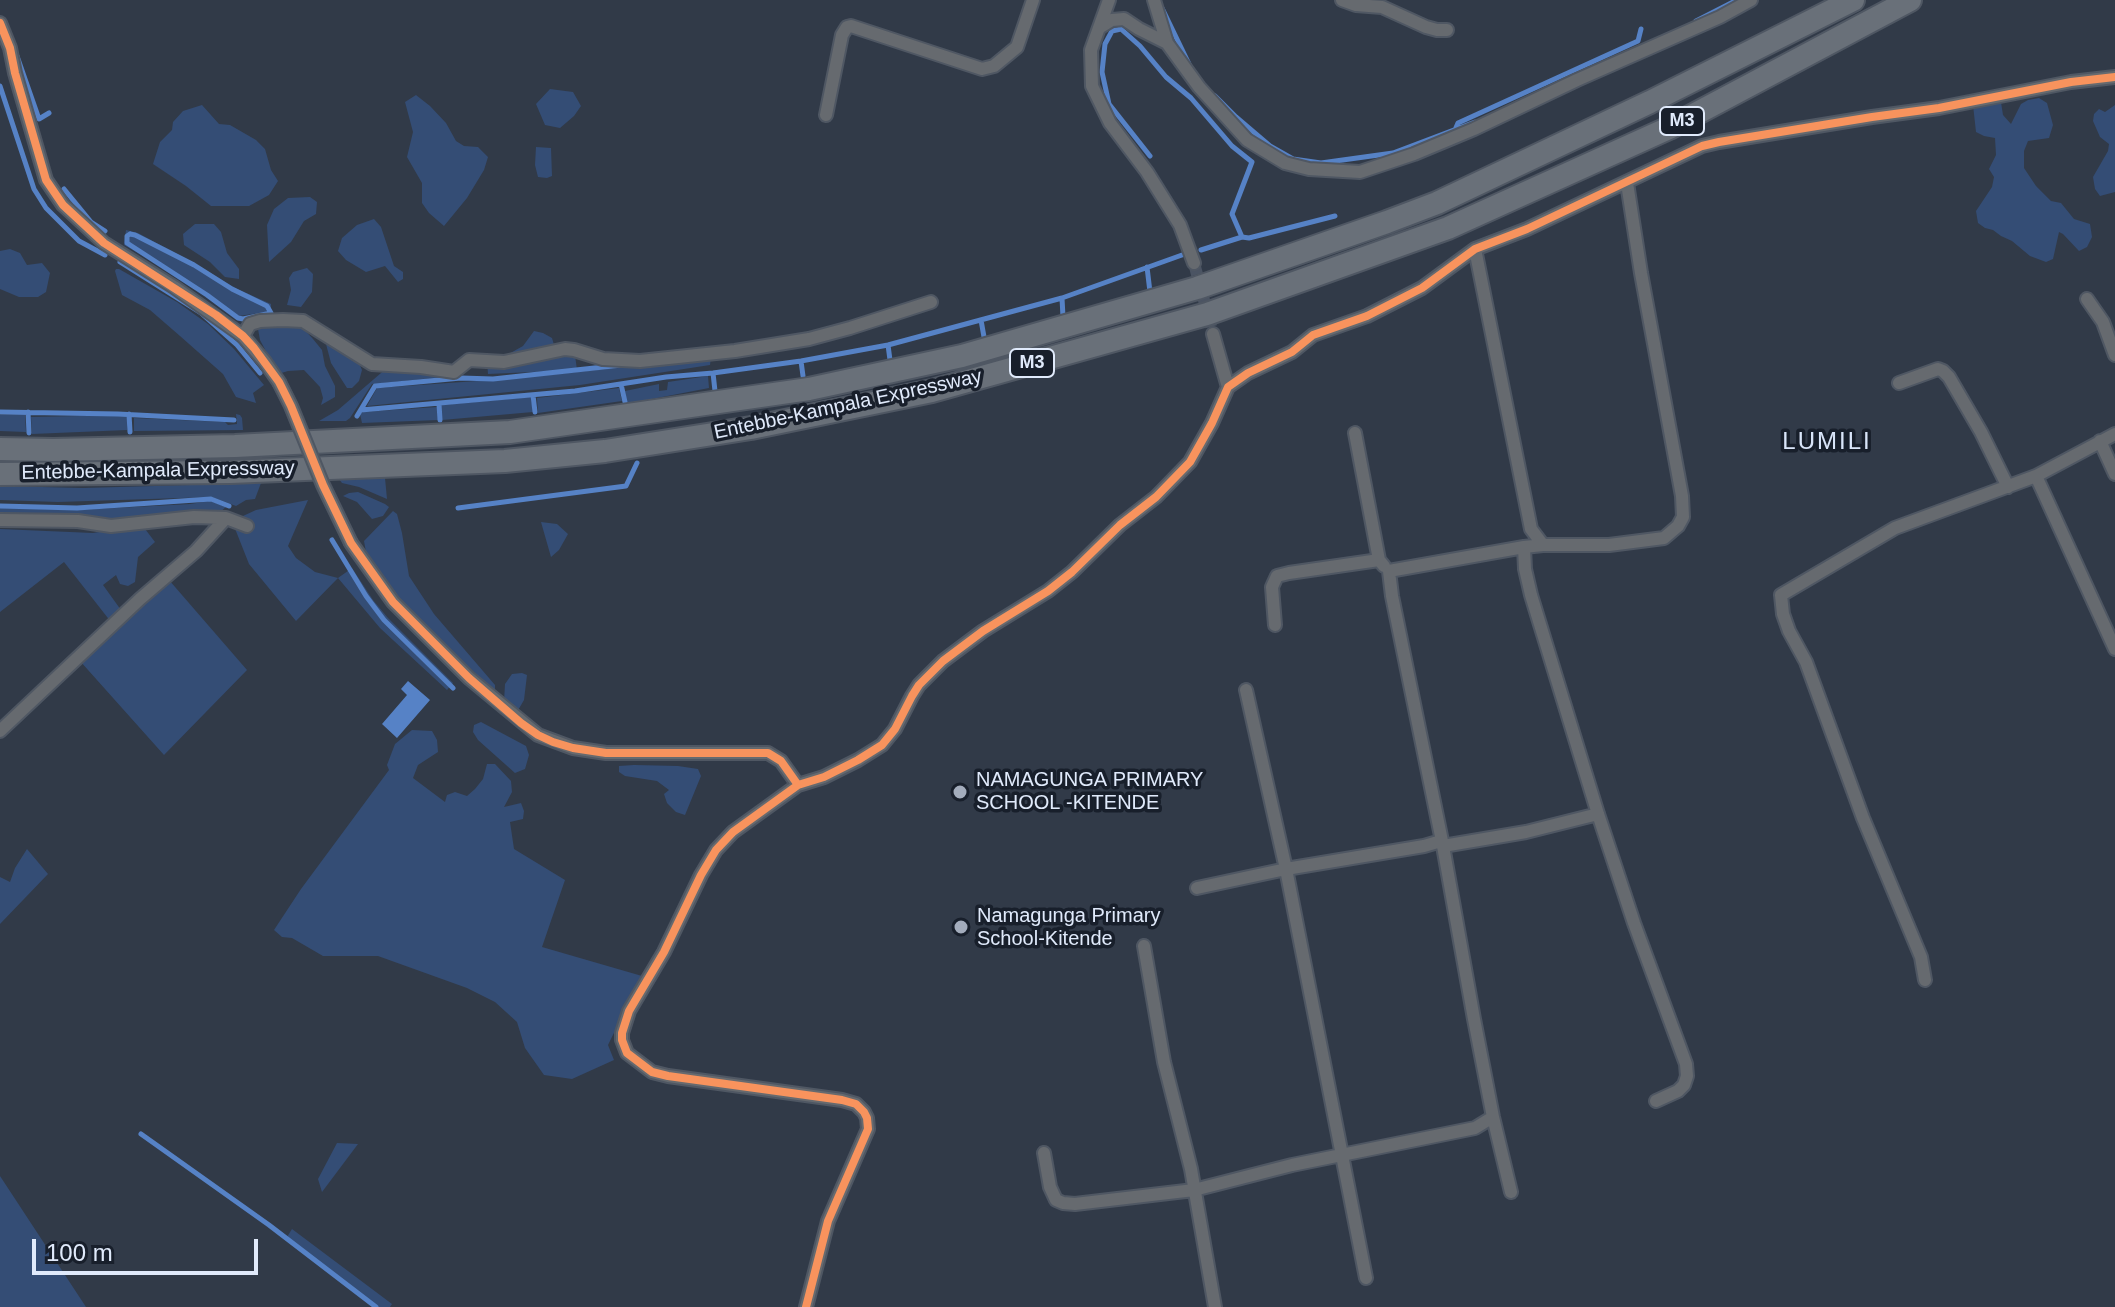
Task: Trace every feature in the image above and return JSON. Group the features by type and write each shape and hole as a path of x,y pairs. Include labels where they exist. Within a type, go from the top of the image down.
{"highway":[{"name":"Entebbe-Kampala Expressway","path":"0,449 235,446 510,432 809,389 962,356 1197,288 1437,203 1650,102 1853,0"},
{"name":"Entebbe-Kampala Expressway","path":"0,474 230,472 505,461 605,451 707,435 932,391 1207,314 1448,228 1669,128 1910,0"}],"street":[{"path":"826,115 842,35 847,27 982,69 994,66 1017,47 1033,0"},
{"path":"1109,0 1091,50 1092,86 1110,123 1147,172 1180,225 1194,263"},
{"path":"1154,0 1167,43 1199,87 1247,140 1285,163 1309,169 1360,172 1474,129 1751,0"},
{"path":"1342,0 1356,5 1382,7 1426,27 1447,30"},
{"path":"1099,28 1112,20 1124,19 1167,43"},
{"path":"0,23 46,180 63,205 104,243 243,336 279,382 351,543 393,602 469,678 538,735 573,748 606,753 768,753 781,761 798,785"},
{"path":"806,1307 828,1221 868,1129 864,1112 856,1104 842,1100 652,1072 627,1053 622,1033 629,1011 664,952 701,875 716,850 733,832 798,785 824,777 882,745 895,729 919,685 943,661 1072,572 1120,525 1156,497 1190,462 1228,387 1248,373 1292,352 1313,335 1367,316 1422,288 1475,249 1627,183 1677,156 1719,142 2115,77"},
{"path":"1389,571 1524,547 1609,545 1664,538 1678,526 1683,517 1682,496 1627,183"},
{"path":"1475,249 1531,529 1543,545"},
{"path":"2087,299 2103,322 2115,355"},
{"path":"243,336 250,324 260,321 303,321 372,364 452,372 469,360 504,362 565,349 603,359 640,361 735,351 809,339 931,302"},
{"path":"1213,334 1228,387"},
{"path":"1899,383 1938,369 1943,371 1981,432 2008,487"},
{"path":"1355,433 1379,560 1389,571 1493,1117 1511,1192"},
{"path":"1925,980 1921,957 1863,818 1806,662 1789,631 1781,595 1905,523 2036,476 2115,434"},
{"path":"2100,441 2115,474"},
{"path":"2036,476 2115,649"},
{"path":"0,520 78,521 111,526 182,518 226,518 247,526"},
{"path":"0,731 130,608 196,551 226,518"},
{"path":"1524,547 1531,595 1598,814 1686,1064 1684,1085 1656,1101"},
{"path":"1275,625 1272,587 1277,576 1379,560"},
{"path":"1246,690 1286,869 1366,1278"},
{"path":"1197,888 1286,869 1526,832 1598,814"},
{"path":"1144,946 1164,1062 1191,1169 1215,1307"},
{"path":"1044,1153 1050,1187 1056,1200 1075,1204 1194,1190 1292,1165 1475,1128 1493,1117"}],"shaded area":[{"path":"550,89 573,92 581,106 560,128 545,125 536,104"},
{"path":"416,95 446,123 456,141 464,146 478,147 488,157 467,198 444,226 422,203 422,183 407,157 413,132 405,102"},
{"path":"2000,96 2003,115 2011,124 2021,104 2039,98 2047,103 2053,125 2049,138 2028,141 2024,151 2024,168 2051,201 2061,203 2074,219 2090,224 2092,237 2087,247 2079,251 2059,232 2053,259 2046,262 2030,256 2012,241 1978,223 1976,211 1992,187 1994,177 1989,169 1996,155 1995,138 1976,132 1973,105"},
{"path":"202,105 219,124 230,125 265,149 278,181 269,195 249,206 211,206 153,164 160,142 172,130 173,122 183,111"},
{"path":"2115,105 2115,192 2100,196 2093,177 2109,144 2100,137 2093,121 2094,114 2099,109 2105,112"},
{"path":"536,147 551,148 552,176 538,177"},
{"path":"310,197 317,202 316,214 304,221 291,242 269,262 267,225 274,209 288,198"},
{"path":"374,219 381,227 394,266 403,272 403,279 398,282 385,266 366,272 338,251 342,238 357,225"},
{"path":"195,224 214,224 221,232 227,253 239,269 239,279 225,277 210,262 184,245 183,234"},
{"path":"126,230 138,233 235,288 271,304 271,309 239,316 232,313 189,282 124,245"},
{"path":"10,249 20,253 27,265 42,263 50,273 46,292 38,297 19,297 0,289 0,251"},
{"path":"307,268 313,274 312,292 301,307 287,305 291,290 289,278 293,272"},
{"path":"116,269 177,302 208,324 264,385 253,393 256,403 236,397 223,374 150,310 122,295"},
{"path":"272,324 302,327 313,339 322,350 325,366 335,386 335,397 321,405 320,387 304,370 278,374 260,340 258,329"},
{"path":"534,331 552,338 557,355 575,355 577,370 488,374 487,361 493,354 505,356 523,346"},
{"path":"328,342 350,354 359,363 362,370 359,381 352,388 347,388 331,363"},
{"path":"711,357 710,365 580,385 367,406 377,388 505,379 618,368 618,364"},
{"path":"388,367 454,376 372,384 346,421 319,421 338,410"},
{"path":"708,376 709,388 626,404 625,391 659,384 659,391 667,390 668,382"},
{"path":"619,388 622,401 538,413 537,398"},
{"path":"531,397 533,412 442,420 441,405"},
{"path":"437,407 438,420 362,423 360,414 363,412"},
{"path":"236,414 242,418 243,430 134,431 134,418 225,422 228,425 237,424"},
{"path":"0,415 25,415 26,432 0,431"},
{"path":"127,415 127,430 32,434 31,417"},
{"path":"385,478 387,499 342,483 339,479"},
{"path":"261,483 255,499 236,506 212,497 58,502 0,500 0,486 83,488"},
{"path":"358,492 389,507 383,516 372,519 357,502 343,496"},
{"path":"308,500 288,546 296,558 315,572 338,578 296,621 249,564 232,521 256,510"},
{"path":"210,501 226,507 220,512 167,513 84,524 0,519 0,508 79,510"},
{"path":"393,511 397,514 402,533 409,576 434,614 495,685 495,689 491,689 437,642 372,565 364,541"},
{"path":"541,522 557,524 568,534 551,557"},
{"path":"142,525 155,542 138,557 135,582 128,586 120,584 116,575 103,585 121,610 111,622 64,562 0,612 0,529 93,533"},
{"path":"352,568 388,618 453,683 447,690 380,628 338,578"},
{"path":"169,580 247,670 164,755 80,661"},
{"path":"512,674 527,675 524,700 517,712 504,702 505,684"},
{"path":"408,681 430,700 397,738 382,724 407,695 401,689"},
{"path":"481,722 526,746 529,755 525,769 515,773 478,740 473,732 474,725"},
{"path":"412,730 432,731 438,752 418,765 413,778 445,802 447,795 455,792 467,796 475,789 483,779 487,764 495,764 511,781 512,792 504,807 521,803 524,811 523,819 510,822 514,849 565,880 542,947 642,976 608,1045 614,1060 572,1079 544,1075 525,1048 517,1022 495,1002 467,988 378,956 323,956 292,938 282,937 274,930 389,770 387,765 395,744"},
{"path":"619,766 698,769 701,776 685,815 676,812 667,803 664,794 669,790 657,781 625,776 619,772"},
{"path":"27,849 48,874 0,924 0,877 10,882"},
{"path":"337,1143 358,1144 322,1192 318,1179"},
{"path":"0,1176 86,1307 0,1307"},
{"path":"292,1229 392,1304 390,1307 378,1307 287,1237"}],"waterway":[{"path":"1696,21 1737,0"},
{"path":"1162,8 1189,64"},
{"path":"1150,156 1109,104 1102,72 1105,44 1112,31 1121,29 1140,46 1232,146 1252,162 1232,214 1242,237"},
{"path":"1455,130 1458,123 1638,41 1641,29"},
{"path":"17,56 39,119 49,113"},
{"path":"0,86 34,189 46,208 79,241 105,255"},
{"path":"1215,96 1270,146 1293,159 1321,163 1393,153 1475,122"},
{"path":"64,189 91,222 105,231"},
{"path":"1201,250 1242,237 1249,238 1335,216"},
{"path":"130,234 194,265 267,306 271,313 238,318 127,243 130,234"},
{"path":"361,410 575,391 801,361 888,345 1062,298 1182,255"},
{"path":"120,262 201,313 237,345 260,373"},
{"path":"1147,267 1150,292"},
{"path":"1062,298 1063,317"},
{"path":"981,320 984,337"},
{"path":"888,345 890,360"},
{"path":"801,361 803,376"},
{"path":"357,416 375,386 461,378 493,379 622,365"},
{"path":"713,373 715,391"},
{"path":"621,384 625,402"},
{"path":"533,395 535,412"},
{"path":"439,404 440,420"},
{"path":"0,412 234,420"},
{"path":"28,412 29,433"},
{"path":"129,414 130,432"},
{"path":"458,508 626,486 637,463"},
{"path":"0,506 77,508 211,499 229,506"},
{"path":"332,540 384,620 453,688"},
{"path":"141,1134 269,1225 376,1307"}],"tunnel":[{"path":"1194,263 1213,334"}],"cycle path":[{"path":"0,23 10,48 46,180 63,205 104,243 216,315 254,348 279,382 291,406 351,543 393,602 469,678 521,723 553,742 606,753 768,753 781,761 798,785 733,832 716,850 664,952 629,1011 622,1040 627,1053 652,1072 842,1100 856,1104 864,1112 868,1129 828,1221 806,1307"},
{"path":"798,785 824,777 882,745 895,729 919,685 943,661 1072,572 1120,525 1156,497 1190,462 1228,387 1248,373 1292,352 1313,335 1367,316 1422,288 1475,249 1527,229 1702,146 2115,77"}],"place":[{"name":"NAMAGUNGA PRIMARY SCHOOL -KITENDE","path":"960,792"},
{"name":"Namagunga Primary School-Kitende","path":"961,927"}],"district":[{"name":"LUMILI","path":"1827,442"}]}
